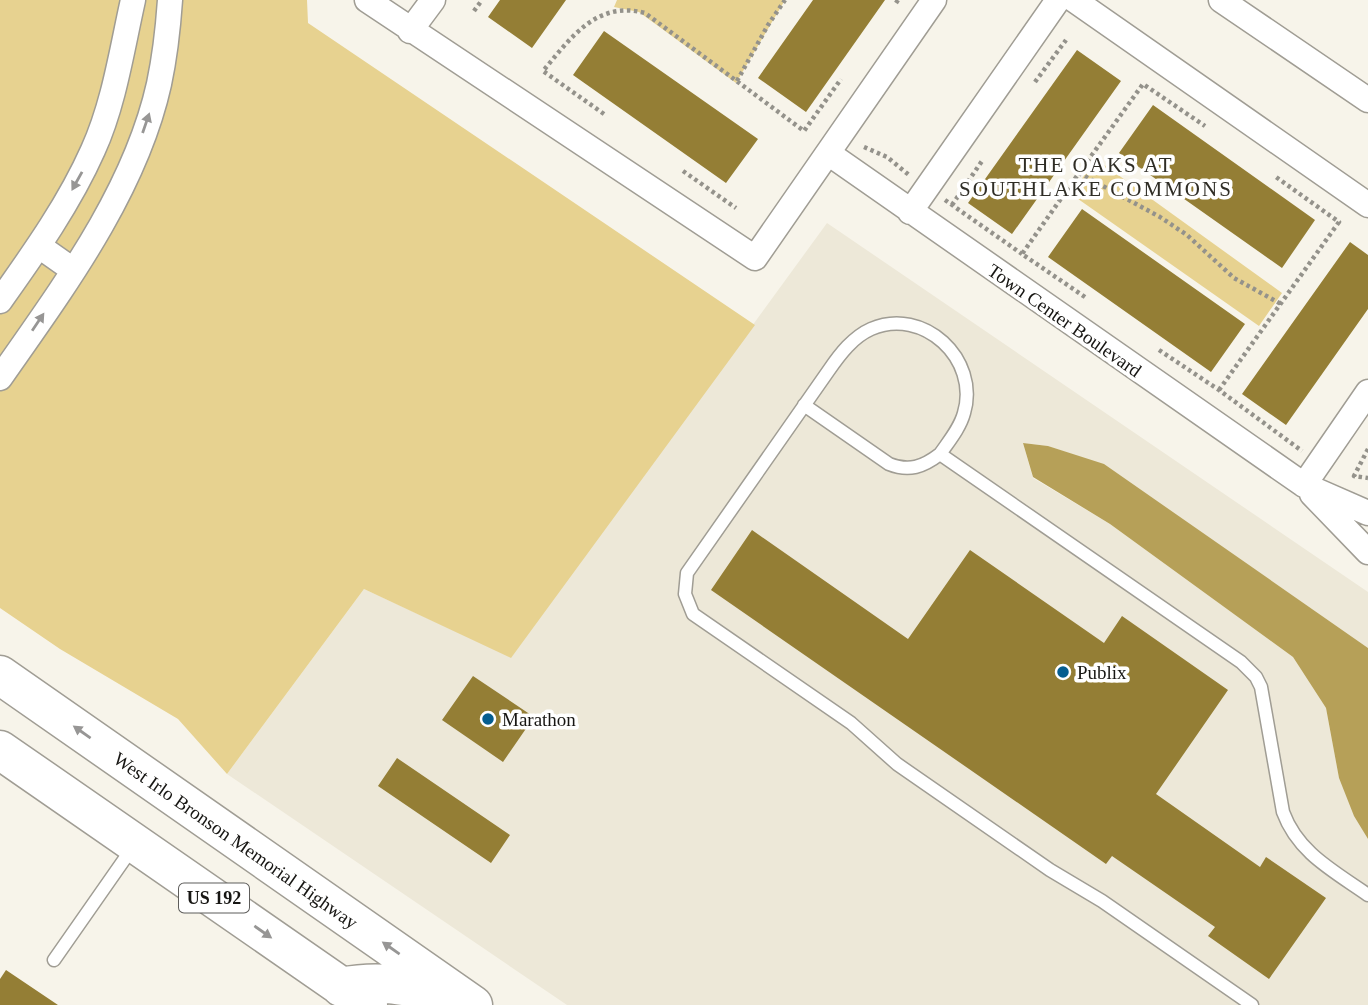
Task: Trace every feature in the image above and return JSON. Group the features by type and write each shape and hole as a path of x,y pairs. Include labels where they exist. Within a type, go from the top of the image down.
{"highway":[{"name":"West Irlo Bronson Memorial Highway","path":"0,675 470,1003"},
{"name":"US 192","path":"0,750 135,843 346,999"},
{"path":"346,999 368,982 403,985 470,1003"}],"street":[{"path":"0,301 39,246 94,149 117,72 133,0"},
{"path":"0,378 73,270 118,195 140,142 158,87 167,42 170,0"},
{"path":"366,0 755,258 933,0"},
{"path":"410,31 433,0"},
{"path":"910,212 1058,0"},
{"path":"1074,0 1368,205"},
{"path":"1221,0 1368,100"},
{"name":"Town Center Boulevard","path":"828,153 1304,485 1368,513"},
{"path":"39,246 73,270"},
{"path":"1304,485 1368,392"},
{"name":"Town Center Boulevard","path":"1304,485 1368,552"}],"lane":[{"path":"804,405 889,464 915,469 940,454 962,419 967,400 967,383 954,354 944,342 914,325 884,324 854,340 804,405 687,573 685,594 693,614 851,723 890,759 927,785 1252,1005"},
{"path":"940,454 1248,669 1261,687 1288,827 1309,854 1368,895"},
{"path":"54,960 135,843"}],"path":[{"path":"474,11 482,0"},
{"path":"737,81 785,0"},
{"path":"604,114 543,71 583,23 596,12 608,7 632,7 645,13 804,131 841,79"},
{"path":"1035,82 1066,40"},
{"path":"1085,297 1022,254 1143,84 1205,126"},
{"path":"952,205 982,161"},
{"path":"682,171 736,208"},
{"path":"1079,173 1160,217 1187,235 1234,278 1281,304"},
{"path":"1219,390 1339,222 1276,177"},
{"path":"1159,351 1219,390 1320,463 1349,478 1368,478"},
{"path":"1354,476 1368,449"}],"shaded area":[{"path":"0,0 307,0 308,23 755,325 511,658 364,589 227,774 178,719 60,649 0,608"},
{"path":"617,0 785,0 736,83 639,12 614,7"},
{"path":"1096,159 1282,293 1259,326 1071,194"},
{"path":"827,223 1368,592 1368,648 1104,465 1048,446 1023,443 1033,478 1110,524 1293,657 1326,708 1339,778 1368,839 1368,1005 567,1005 227,774 364,589 511,657"},
{"path":"1023,443 1048,446 1104,464 1368,648 1368,839 1354,816 1339,778 1326,708 1293,657 1110,524 1033,477"}],"building":[{"path":"500,0 566,0 532,48 488,17"},
{"path":"813,0 885,0 806,112 758,78"},
{"path":"604,31 758,139 726,183 573,75"},
{"path":"1077,50 1121,81 1012,234 968,203"},
{"path":"1153,105 1315,220 1282,268 1119,153"},
{"path":"1082,209 1245,324 1211,372 1048,257"},
{"path":"1350,242 1368,255 1368,309 1286,425 1242,394"},
{"path":"752,530 908,639 970,550 1104,643 1122,616 1228,690 1156,794 1260,867 1266,857 1326,898 1269,979 1208,936 1215,927 1112,856 1106,864 711,590"},
{"name":"Marathon","path":"473,676 534,717 503,762 442,720"},
{"path":"397,758 510,835 491,863 378,786"},
{"path":"6,970 58,1005 0,1005 0,979"}],"place":[{"name":"Publix","path":"1063,672"},
{"name":"Marathon","path":"488,719"}],"district":[{"name":"THE OAKS AT SOUTHLAKE COMMONS","path":"1096,177"}]}
